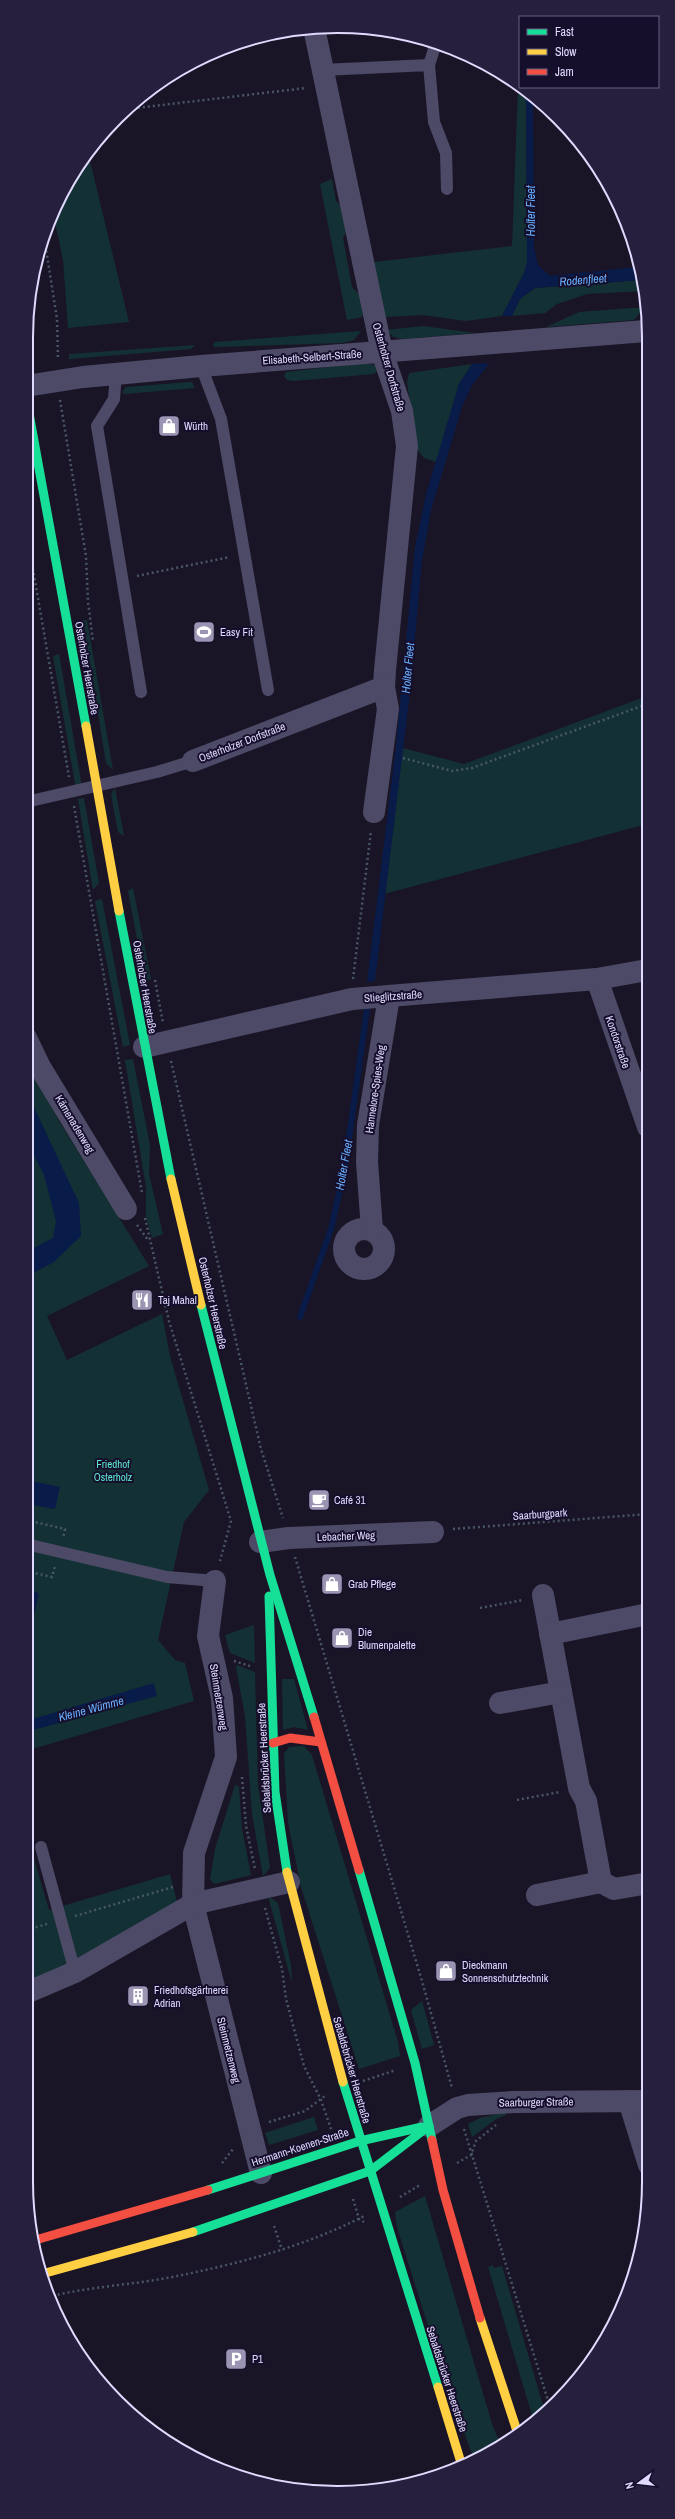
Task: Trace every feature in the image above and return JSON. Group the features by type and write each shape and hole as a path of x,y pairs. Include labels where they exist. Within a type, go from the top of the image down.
{"main road":[{"name":"Osterholzer Heerstraße","path":"33,436 144,1047 172,1185 260,1542 301,1672 321,1742"},
{"name":"Osterholzer Heerstraße","path":"270,1575 272,1670"},
{"name":"Sebaldsbrücker Heerstraße","path":"272,1670 275,1792 289,1882 344,2087 460,2460"},
{"path":"273,1743 290,1738 321,1742 415,2063 439,2175 490,2354 516,2428"},
{"path":"47,2273 175,2238 370,2171 429,2126"},
{"name":"Hermann-Koenen-Straße","path":"39,2239 196,2194 360,2141 429,2126"}],"street":[{"name":"Osterholzer Dorfstraße","path":"315,34 323,78 382,352 402,411 407,446 384,687 388,709 374,812"},
{"name":"Elisabeth-Selbert-Straße","path":"33,385 59,380 201,366 642,331"},
{"name":"Osterholzer Dorfstraße","path":"193,761 384,687"},
{"name":"Stieglitzstraße","path":"144,1047 352,999 597,979 642,971"},
{"name":"Kondorstraße","path":"597,979 642,1110"},
{"name":"Hannelore-Spies-Weg","path":"372,1230 367,1162 368,1125 389,997"},
{"name":"Kämenadenweg","path":"33,1052 40,1067 135,1210"},
{"name":"Lebacher Weg","path":"260,1542 289,1538 433,1532"},
{"name":"Steinmetzenweg","path":"215,1581 208,1636 222,1698 226,1757 194,1853 193,1904 260,2173"},
{"path":"543,1595 579,1788 586,1801 601,1882"},
{"path":"550,1634 642,1615"},
{"path":"500,1703 561,1692"},
{"path":"33,1990 75,1972 193,1904 289,1882"},
{"path":"537,1895 601,1882 614,1889 642,1884"},
{"path":"639,2101 642,2120"},
{"name":"Saarburger Straße","path":"429,2126 457,2108 468,2105 514,2102 639,2101"}],"lane":[{"path":"434,49 429,65 434,122 446,154 447,189"},
{"path":"323,78 429,65"},
{"path":"201,366 221,419 268,690"},
{"path":"116,374 114,399 97,426 141,692"},
{"name":"Osterholzer Dorfstraße","path":"33,800 157,772 193,761"},
{"path":"33,1546 167,1577 215,1581"},
{"path":"41,1847 75,1972"}],"path":[{"path":"140,106 323,78"},
{"path":"46,249 57,319 62,416 86,556 88,602 95,650"},
{"path":"122,579 244,554"},
{"path":"408,760 452,771 472,768 642,706"},
{"path":"352,999 374,812"},
{"path":"155,979 167,1042 261,1449 289,1538 471,2155 548,2401"},
{"path":"118,1052 142,1195"},
{"path":"135,1210 231,1521 215,1581"},
{"name":"Saarburgpark","path":"433,1532 456,1528 642,1514"},
{"path":"480,1608 543,1595"},
{"path":"517,1800 579,1788"},
{"path":"33,1928 194,1881"},
{"path":"260,1889 282,1969 286,1999 304,2066 321,2100"},
{"path":"220,2166 234,2148 266,2124 305,2111 333,2091 442,2054"},
{"path":"55,2295 67,2292 176,2276 282,2250 319,2237 381,2208 471,2155 476,2141 486,2131 505,2120 514,2102"},
{"path":"272,2220 282,2250"}],"green space":[{"path":"518,92 526,99 527,262 524,273 502,316 466,321 423,315 386,317 384,315 374,262 512,246"},
{"path":"90,160 129,322 68,328 63,260 55,223 64,203"},
{"path":"332,179 336,201 343,208 347,230 343,238 352,287 360,295 363,311 362,317 347,320 320,184"},
{"path":"636,280 638,291 587,294 557,304 545,313 512,316 520,299 535,288"},
{"path":"640,307 640,312 634,320 546,327 579,312"},
{"path":"423,326 475,333 402,339 394,337 386,330"},
{"path":"361,331 354,340 342,343 215,347 213,345 215,342"},
{"path":"195,345 191,349 69,359 69,354"},
{"path":"363,363 376,365 377,371 374,374 294,381 287,380 284,376 286,372"},
{"path":"472,364 459,384 436,462 424,458 417,449 407,383 409,373"},
{"path":"192,382 195,388 124,394 122,392 126,387"},
{"path":"83,620 87,620 113,770 106,763"},
{"path":"59,654 82,787 76,789 53,656"},
{"path":"642,698 642,825 384,894 403,748 464,764"},
{"path":"115,788 124,836 118,832 111,794"},
{"path":"84,798 99,883 93,890 78,799"},
{"path":"133,888 151,979 145,981 128,891"},
{"path":"102,899 130,1045 123,1047 95,901"},
{"path":"133,1059 150,1145 149,1174 163,1234 152,1238 146,1217 146,1187 125,1060"},
{"name":"Friedhof Osterholz","path":"33,1071 59,1121 149,1266 47,1316 67,1360 162,1314 170,1356 209,1490 184,1522 158,1640 175,1660 185,1663 194,1701 33,1749"},
{"path":"254,1625 255,1663 230,1653 225,1635"},
{"path":"237,1665 255,1672 258,1785 270,1868 263,1876 252,1814 245,1716 236,1667"},
{"path":"282,1679 294,1679 308,1730 294,1727 283,1730"},
{"path":"304,1746 312,1755 398,2042 400,2056 359,2069 301,1887 288,1822 284,1754 289,1747"},
{"path":"235,1785 239,1786 242,1829 251,1875 214,1884 210,1879 215,1849"},
{"path":"33,1855 49,1910 170,1874 180,1914 33,1997"},
{"path":"268,1896 278,1903 291,1965 292,1983"},
{"path":"422,2001 434,2045 422,2049 411,2010"},
{"path":"506,2112 506,2115 496,2119 472,2137 468,2124 480,2118"},
{"path":"314,2117 318,2130 269,2145 265,2133"},
{"path":"425,2196 492,2424 499,2440 473,2455 451,2399 397,2227 395,2212"},
{"path":"493,2265 494,2268 502,2266 543,2406 532,2415 488,2267"}],"water":[{"name":"Rodenfleet","path":"526,99 533,105 534,247 538,265 550,276 634,267 636,280 535,288 520,299 512,316 502,316 524,273 527,262"},
{"path":"472,364 489,364 472,385 462,407 431,510 422,561 410,692 375,981 367,982 396,746 415,547 426,494 459,384"},
{"path":"33,1105 79,1203 81,1236 54,1262 33,1273 33,1248 53,1238 56,1221 44,1175 33,1154"},
{"path":"33,1481 60,1487 55,1509 33,1505"},
{"path":"33,1592 39,1593 33,1616"},
{"name":"Kleine Wümme","path":"154,1683 157,1696 33,1730 33,1719"}],"waterway":[{"name":"Holter Fleet","path":"300,1317 331,1229 345,1166 367,1009"}],"traffic: fast":[{"path":"33,435 86,726"},
{"path":"119,911 171,1179"},
{"path":"201,1305 270,1575 314,1717"},
{"path":"269,1596 275,1792 287,1872"},
{"path":"359,1870 415,2063 432,2140"},
{"path":"343,2082 438,2387"},
{"path":"193,2232 370,2171 429,2126"},
{"path":"208,2190 360,2141 422,2127"}],"traffic: slow":[{"path":"86,726 119,911"},
{"path":"171,1179 201,1305"},
{"path":"287,1872 343,2082"},
{"path":"47,2273 193,2232"},
{"path":"480,2318 516,2428"},
{"path":"438,2387 460,2460"}],"traffic: jam":[{"path":"314,1717 359,1870"},
{"path":"273,1743 290,1738 321,1742"},
{"path":"432,2140 443,2190 480,2318"},
{"path":"39,2239 208,2190"}],"place":[{"name":"Würth","path":"169,426"},
{"name":"Easy Fit","path":"204,632"},
{"name":"Taj Mahal","path":"142,1300"},
{"name":"Café 31","path":"319,1500"},
{"name":"Grab Pflege","path":"332,1584"},
{"name":"Die Blumenpalette","path":"342,1638"},
{"name":"Dieckmann Sonnenschutztechnik","path":"446,1971"},
{"name":"Friedhofsgärtnerei Adrian","path":"138,1996"},
{"name":"P1","path":"236,2359"}]}
